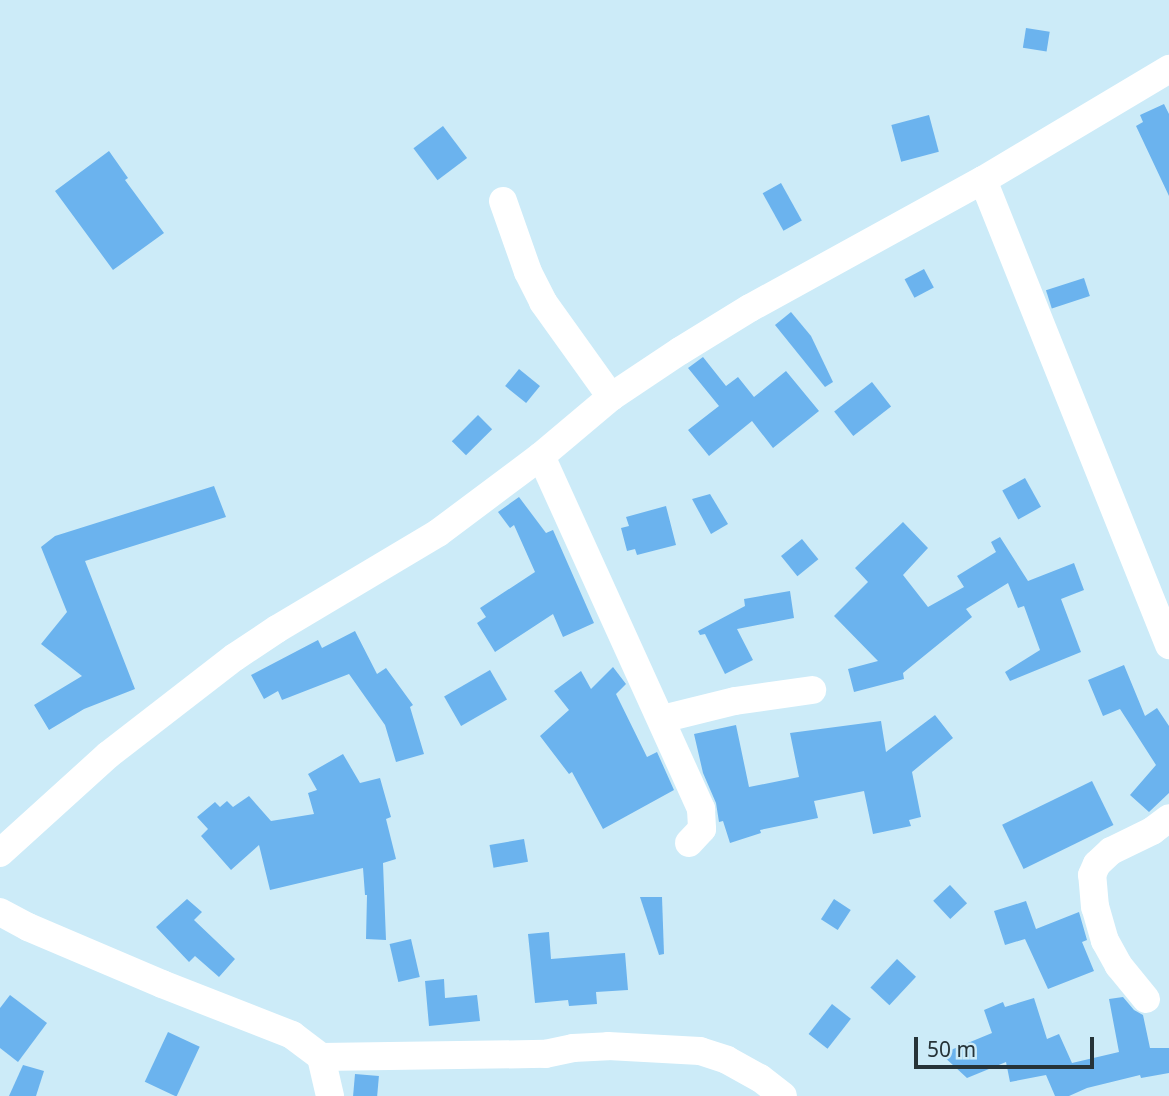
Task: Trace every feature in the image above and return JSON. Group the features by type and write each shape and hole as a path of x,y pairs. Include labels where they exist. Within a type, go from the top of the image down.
{"street":[{"path":"0,853 108,755 235,657 438,533 541,456 611,397 750,308 983,180 1169,69"},
{"path":"983,180 1169,645"},
{"path":"503,201 528,272 543,302 611,397"},
{"path":"541,456 662,719 703,817 702,829 690,843"},
{"path":"662,719 735,701 812,690"},
{"path":"1146,999 1119,966 1105,941 1095,907 1092,875 1097,864 1111,851 1152,831 1169,818"},
{"path":"0,912 28,927 162,984 292,1035 321,1057 545,1054 573,1048 608,1046 700,1051 727,1060 760,1077 783,1096"},
{"path":"321,1057 330,1096"}],"building":[{"path":"1026,28 1050,32 1047,52 1023,48"},
{"path":"1164,104 1169,114 1169,196 1136,126 1143,122 1140,115"},
{"path":"929,115 939,152 901,162 891,125"},
{"path":"443,126 467,158 438,180 413,148"},
{"path":"109,151 128,178 125,180 164,233 113,270 55,191"},
{"path":"781,183 802,221 783,231 763,193"},
{"path":"924,269 934,288 914,298 905,279"},
{"path":"1084,278 1090,296 1052,308 1046,290"},
{"path":"791,312 811,336 833,382 825,387 775,325"},
{"path":"703,357 726,386 738,377 754,397 786,371 819,411 773,448 752,421 709,456 688,430 719,406 688,368"},
{"path":"519,369 540,386 526,403 505,386"},
{"path":"872,382 891,406 853,436 834,412"},
{"path":"478,415 492,429 466,455 452,441"},
{"path":"1025,478 1041,507 1018,519 1002,491"},
{"path":"214,486 226,517 85,561 135,689 84,709 49,730 34,705 82,676 41,644 67,612 41,547 55,536"},
{"path":"710,494 728,524 711,534 692,499"},
{"path":"519,497 546,533 553,530 594,623 563,637 553,614 495,652 477,623 486,617 480,608 535,572 514,525 510,528 498,512"},
{"path":"666,506 676,545 637,555 635,549 627,551 621,528 629,526 626,517"},
{"path":"903,522 928,548 903,575 928,607 964,587 957,576 996,552 991,542 1000,537 1028,581 1074,563 1084,590 1061,599 1081,652 1010,681 1005,672 1040,650 1024,606 1018,608 1008,583 966,609 972,617 903,673 904,679 854,692 848,669 878,661 834,616 868,582 855,568"},
{"path":"802,539 818,559 797,576 781,556"},
{"path":"790,591 794,618 737,629 753,660 725,674 705,634 700,635 698,631 745,606 744,599"},
{"path":"355,631 377,674 386,668 413,705 410,707 424,754 396,762 385,725 349,674 282,700 278,691 264,699 251,675 318,640 322,648"},
{"path":"1124,665 1145,716 1157,708 1169,726 1169,793 1149,812 1130,795 1156,765 1120,709 1103,716 1088,680"},
{"path":"613,667 626,684 616,694 647,757 657,752 674,790 603,829 572,772 569,774 540,736 569,710 554,691 581,671 591,689"},
{"path":"490,670 507,699 461,726 444,696"},
{"path":"935,715 953,738 912,772 921,817 909,820 911,826 873,834 864,791 814,801 818,818 760,830 761,833 730,843 723,821 719,822 716,803 703,773 694,734 736,725 749,787 799,777 790,733 881,721 886,752"},
{"path":"343,754 360,783 380,778 391,817 386,819 396,859 383,863 386,940 366,939 367,895 363,868 270,890 259,845 231,870 201,836 208,829 197,817 215,802 220,807 227,801 233,807 249,796 271,821 314,814 308,793 317,790 308,774"},
{"path":"1092,781 1113,825 1024,869 1002,825"},
{"path":"524,839 528,862 494,868 490,845"},
{"path":"950,885 967,903 950,919 933,901"},
{"path":"640,897 662,897 664,954 659,955"},
{"path":"187,899 202,912 194,920 235,959 219,977 195,956 189,962 156,927"},
{"path":"834,899 851,910 838,930 821,919"},
{"path":"1026,901 1036,929 1079,912 1087,940 1082,942 1094,971 1048,989 1025,939 1005,945 994,911"},
{"path":"549,932 551,959 625,953 628,990 596,992 597,1004 569,1006 568,1000 535,1003 528,934"},
{"path":"411,939 420,977 398,982 390,944"},
{"path":"897,959 916,977 889,1005 870,988"},
{"path":"444,979 445,998 477,995 480,1021 429,1026 425,981"},
{"path":"10,995 47,1023 18,1062 0,1048 0,1008"},
{"path":"1123,997 1134,1010 1143,1015 1150,1048 1169,1048 1169,1073 1141,1078 1140,1075 1087,1088 1069,1096 1055,1096 1046,1075 1010,1082 1006,1062 967,1078 941,1054 992,1033 984,1010 1003,1002 1005,1007 1034,998 1047,1039 1059,1034 1072,1063 1119,1052 1109,999"},
{"path":"832,1004 851,1019 828,1049 809,1034"},
{"path":"168,1032 200,1047 177,1096 145,1082"},
{"path":"23,1065 44,1071 36,1096 9,1096"},
{"path":"355,1074 379,1076 377,1096 353,1096"}]}
